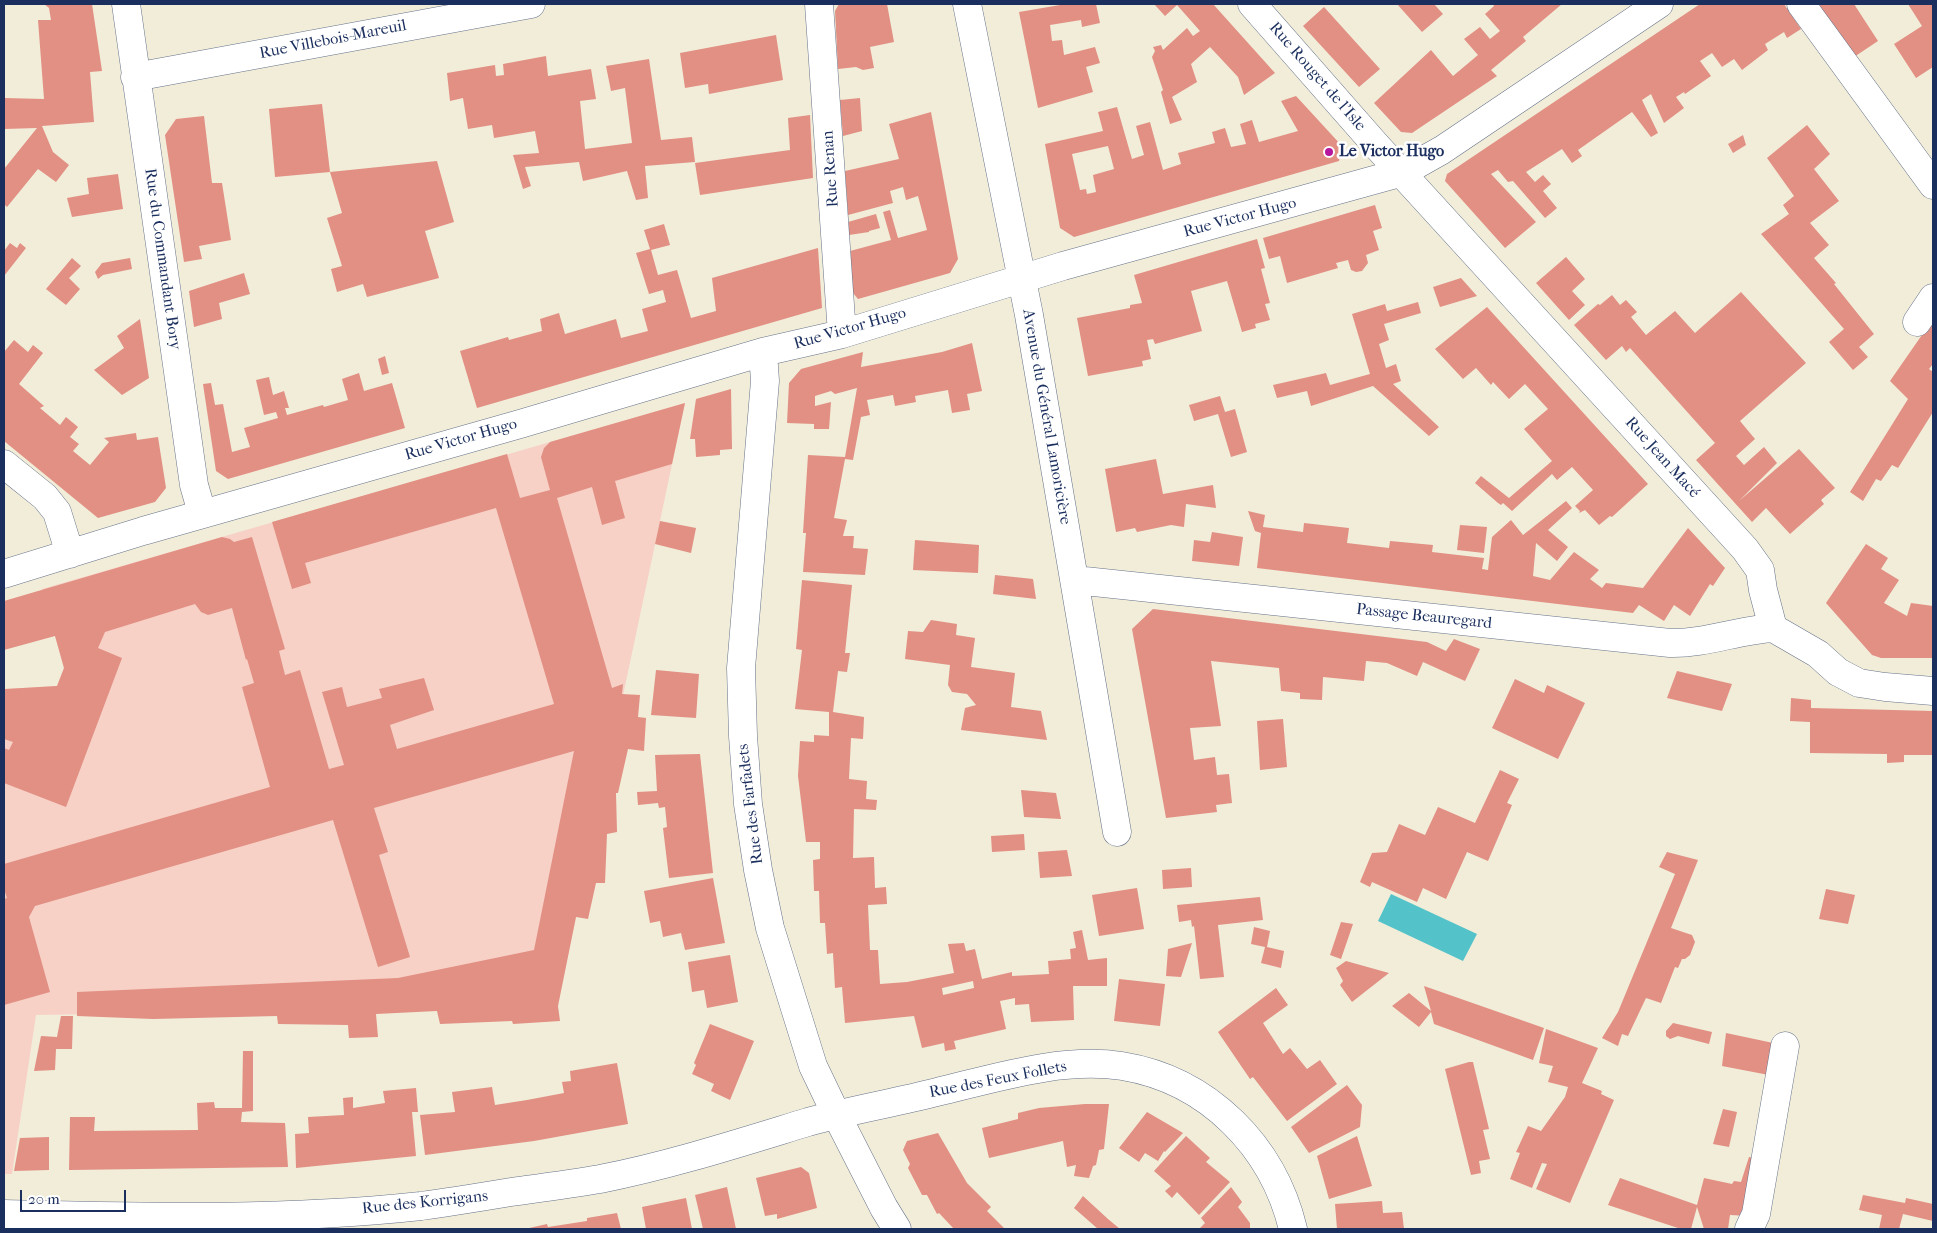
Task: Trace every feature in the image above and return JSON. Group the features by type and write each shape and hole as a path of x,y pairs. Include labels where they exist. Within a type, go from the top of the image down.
{"street":[{"name":"Rue du Commandant Bory","path":"126,4 193,476 202,513"},
{"name":"Rue Villebois-Mareuil","path":"135,76 531,4"},
{"name":"Rue Renan","path":"819,4 842,334"},
{"name":"Avenue du Général Lamoricière","path":"967,4 1021,279 1118,832"},
{"name":"Rue Rouget de l'Isle","path":"1252,4 1403,172"},
{"name":"Rue Victor Hugo","path":"4,574 202,513 520,424 763,352 842,334 1021,279 1403,172 1431,157 1659,4"},
{"path":"1801,4 1933,185"},
{"name":"Rue Jean Macé","path":"1403,172 1745,549 1760,570 1773,628"},
{"path":"1917,322 1933,298"},
{"name":"Rue des Farfadets","path":"763,352 765,381 741,668 748,804 758,870 770,928 813,1066 884,1208 897,1229"},
{"path":"4,464 45,497 57,512 70,554"},
{"name":"Passage Beauregard","path":"1075,580 1670,643 1688,644 1754,629 1773,628"},
{"path":"1773,628 1818,654 1838,672 1859,683 1885,688 1933,691"},
{"path":"1750,1229 1756,1214 1785,1046"},
{"name":"Rue des Feux Follets","path":"836,1114 999,1077 1060,1066 1092,1064 1122,1066 1152,1074 1181,1085 1208,1101 1232,1120 1248,1138 1270,1169 1283,1197 1293,1229"},
{"name":"Rue des Korrigans","path":"4,1214 153,1217 246,1216 422,1206 600,1179 689,1158 836,1114"}],"shaded area":[{"path":"685,403 557,1007 36,1015 12,1174 4,1174 4,699 5,689 57,686 64,668 42,589"}],"water":[{"path":"1391,894 1477,934 1463,961 1378,921"}],"building":[{"path":"44,4 92,4 102,71 90,72 94,122 42,126 53,152 69,165 56,182 38,169 7,207 4,204 4,169 37,128 4,129 4,98 44,99 38,20 51,20 49,8"},
{"path":"839,4 887,4 894,42 870,47 874,68 863,70 856,67 838,69 835,11"},
{"path":"1066,4 1096,4 1100,23 1082,27 1081,20 1050,25 1052,41 1062,40 1064,55 1095,47 1100,63 1086,67 1093,92 1038,108 1019,12"},
{"path":"1154,4 1213,4 1275,73 1244,95 1238,77 1210,47 1191,64 1197,82 1172,97 1182,120 1170,124 1161,92 1163,90 1152,57 1155,51 1153,47 1161,45 1163,50 1187,28 1193,36 1200,31 1177,5 1165,16"},
{"path":"1397,4 1434,4 1443,14 1422,32"},
{"path":"1493,4 1562,4 1523,37 1526,41 1491,70 1497,76 1412,133 1401,132 1374,103 1431,50 1453,76 1478,55 1464,39 1480,27 1490,39 1500,31 1485,14 1494,6"},
{"path":"1700,4 1784,4 1801,29 1787,38 1784,32 1765,44 1768,50 1742,70 1734,59 1722,67 1712,53 1700,61 1711,76 1685,94 1684,92 1676,97 1684,108 1664,123 1651,94 1642,100 1658,133 1651,137 1632,112 1578,150 1582,156 1572,163 1562,149 1526,172 1535,182 1543,175 1551,184 1543,191 1557,208 1545,218 1513,181 1508,182 1498,170 1491,174 1536,222 1505,248 1445,181 1447,174"},
{"path":"1815,4 1854,4 1878,41 1854,57"},
{"path":"1908,4 1933,4 1933,67 1916,78 1894,44 1922,26"},
{"path":"1324,7 1380,69 1359,87 1303,26"},
{"path":"776,35 783,80 709,94 708,84 685,88 680,53"},
{"path":"546,56 548,76 591,69 596,99 580,101 585,149 632,143 625,88 611,91 606,66 649,59 661,140 692,137 695,162 645,166 648,198 636,200 627,171 583,181 579,162 525,167 531,186 523,189 513,155 539,153 535,131 494,138 492,125 468,129 463,98 450,101 447,73 495,65 496,76 504,75 503,64"},
{"path":"1296,96 1342,146 1339,161 1074,237 1060,228 1045,144 1103,131 1098,112 1117,107 1132,159 1144,155 1136,126 1150,122 1163,170 1181,164 1178,153 1215,143 1212,132 1225,128 1231,147 1246,144 1240,124 1252,120 1259,142 1298,131 1281,101","holes":["1108,146 1114,169 1093,175 1096,192 1087,194 1086,189 1080,190 1072,154"]},
{"path":"860,98 862,131 843,136 840,100"},
{"path":"322,104 330,172 275,177 269,109"},
{"path":"931,112 958,259 950,273 858,299 853,293 850,251 891,240 883,212 890,210 898,238 927,230 918,196 906,200 903,187 890,191 893,203 848,215 845,171 899,159 889,124"},
{"path":"810,115 813,178 700,195 695,163 790,150 788,118"},
{"path":"204,116 212,183 222,183 231,240 199,246 202,259 184,262 165,135 176,119"},
{"path":"1807,125 1830,154 1814,169 1839,201 1810,223 1829,245 1814,258 1836,283 1834,284 1874,334 1859,347 1868,357 1853,370 1829,342 1844,329 1761,234 1789,214 1783,205 1794,196 1767,158"},
{"path":"1743,135 1746,145 1733,153 1728,144"},
{"path":"437,161 454,222 425,231 439,278 367,297 363,284 337,292 331,269 342,266 327,218 342,213 330,172"},
{"path":"118,174 123,209 72,217 67,198 89,194 87,178"},
{"path":"1375,205 1382,228 1373,231 1379,250 1366,255 1368,263 1362,271 1356,272 1351,270 1348,260 1336,263 1338,268 1287,283 1280,256 1269,259 1263,238"},
{"path":"876,214 880,228 849,235 848,222"},
{"path":"664,224 670,245 651,250 658,275 677,270 691,318 716,311 712,278 818,248 822,308 477,408 460,351 508,337 509,340 542,331 540,319 559,313 565,334 616,319 621,338 648,331 642,309 666,302 663,290 649,294 636,253 650,249 644,230"},
{"path":"1257,239 1265,268 1261,269 1270,303 1265,304 1270,320 1255,324 1256,328 1242,332 1227,281 1191,291 1202,331 1155,344 1153,339 1147,340 1151,359 1142,361 1143,366 1088,376 1077,318 1130,308 1130,305 1142,303 1134,275"},
{"path":"10,243 17,248 20,243 26,248 4,276 4,251"},
{"path":"1566,257 1585,279 1572,291 1585,305 1569,320 1536,283"},
{"path":"72,258 81,266 69,278 80,289 66,305 46,289"},
{"path":"130,258 132,269 103,275 98,279 95,272 102,263"},
{"path":"244,273 250,294 219,303 222,319 194,327 189,291"},
{"path":"1461,278 1477,296 1440,307 1433,287"},
{"path":"1741,292 1806,363 1740,421 1755,439 1736,456 1744,465 1764,447 1777,463 1739,501 1799,449 1835,488 1821,500 1824,504 1790,534 1766,508 1752,522 1696,460 1715,443 1630,348 1626,352 1622,346 1606,360 1574,325 1598,304 1600,305 1612,295 1620,305 1626,300 1637,312 1631,317 1646,335 1675,311 1695,333"},
{"path":"1418,302 1421,313 1384,324 1389,340 1379,344 1386,368 1396,364 1401,381 1393,384 1439,427 1429,436 1373,386 1311,406 1307,391 1277,398 1273,385 1326,373 1330,385 1370,374 1352,314 1385,304 1387,311"},
{"path":"1487,307 1648,484 1612,517 1610,516 1599,525 1585,510 1579,513 1580,511 1575,506 1593,490 1572,467 1557,480 1552,474 1512,511 1503,503 1501,505 1498,503 1475,483 1481,476 1509,498 1552,461 1524,429 1548,409 1525,384 1509,399 1493,382 1491,385 1476,368 1463,379 1435,349"},
{"path":"140,319 149,378 122,395 94,370 124,348 117,336"},
{"path":"1933,319 1933,364 1929,369 1933,372 1933,412 1898,468 1892,465 1881,481 1876,479 1863,501 1850,492 1908,399 1890,381"},
{"path":"14,340 28,352 33,345 43,353 19,384 44,406 40,408 60,425 66,417 78,427 70,437 79,444 73,451 90,465 109,442 104,438 136,433 137,440 158,437 166,488 155,502 98,518 4,441 4,352"},
{"path":"972,343 982,391 967,394 970,410 952,413 948,390 915,396 916,402 895,406 893,395 867,400 870,415 861,417 853,460 845,459 834,518 847,520 843,536 854,536 853,548 868,549 865,575 803,572 806,533 803,533 808,455 845,457 857,388 835,394 831,391 815,396 815,406 831,402 829,429 814,429 814,424 787,423 789,383 801,369 863,352 861,367 942,352"},
{"path":"385,356 389,373 382,375 378,359"},
{"path":"359,373 364,391 392,383 405,428 228,479 216,471 203,384 211,383 215,405 223,404 232,452 250,447 244,428 278,418 276,412 264,415 256,380 269,377 273,395 284,391 289,408 285,408 287,415 348,400 342,379"},
{"path":"731,389 732,449 720,450 720,455 696,457 695,439 690,439 696,399"},
{"path":"1220,396 1225,412 1235,409 1247,452 1231,457 1218,414 1194,421 1189,405"},
{"path":"685,403 672,464 615,481 625,518 602,525 592,487 557,498 612,688 623,684 622,694 640,695 638,717 646,718 644,751 628,749 618,793 616,793 617,832 607,834 605,883 596,883 588,919 576,917 558,1006 560,1021 513,1024 512,1021 440,1024 437,1011 376,1014 378,1037 349,1038 348,1025 278,1024 277,1016 153,1019 77,1016 77,992 398,978 534,950 574,751 374,808 388,852 379,855 410,957 378,967 333,820 35,906 29,917 50,992 4,1005 4,899 7,898 4,889 4,864 270,787 242,687 254,683 232,608 208,615 201,612 195,604 105,632 98,648 122,658 66,807 4,783 4,748 9,750 13,742 4,739 5,689 57,686 64,668 55,636 4,650 4,601 222,537 234,542 252,537 285,649 279,651 285,675 300,670 329,769 344,765 322,692 342,687 347,707 382,698 379,689 424,678 434,710 390,725 397,749 554,704 496,508 305,563 311,583 292,589 272,522 507,454 520,498 550,490 541,457 544,448 550,442"},
{"path":"1156,459 1163,494 1213,485 1216,508 1186,504 1184,527 1171,525 1137,532 1135,528 1116,532 1105,469"},
{"path":"1566,501 1572,508 1548,530 1568,547 1557,561 1536,543 1533,576 1550,580 1574,552 1599,570 1590,579 1602,588 1606,583 1643,588 1688,528 1725,568 1713,586 1710,584 1690,616 1674,605 1664,621 1639,605 1633,613 1257,568 1261,533 1255,531 1248,511 1265,515 1263,527 1303,532 1304,523 1349,528 1347,543 1389,548 1390,541 1433,545 1432,552 1484,558 1482,569 1488,570 1492,537 1511,520 1523,535"},
{"path":"660,521 696,528 691,553 655,544"},
{"path":"1460,525 1487,527 1484,553 1457,550"},
{"path":"1212,532 1243,537 1239,566 1192,561 1194,540 1210,542"},
{"path":"915,540 979,545 978,573 913,570"},
{"path":"1866,544 1888,558 1881,569 1899,580 1884,603 1907,616 1911,603 1933,606 1933,658 1881,658 1872,655 1826,603"},
{"path":"995,575 1033,579 1036,599 993,594"},
{"path":"802,580 852,585 845,653 850,653 847,672 838,671 833,712 864,717 863,739 851,738 849,779 867,781 866,799 877,800 876,810 854,809 853,858 874,857 875,888 886,887 887,904 868,905 870,950 878,950 880,984 907,982 954,973 948,944 964,943 966,951 975,949 982,979 1012,972 1012,976 1049,974 1048,961 1071,959 1070,949 1076,948 1073,932 1082,930 1088,960 1107,958 1107,986 1073,986 1074,1020 1031,1022 1029,1004 1015,1005 1015,998 1000,1001 1006,1029 954,1041 956,1049 945,1051 944,1043 922,1048 914,1016 845,1023 842,987 835,988 833,953 827,954 825,923 820,923 819,891 814,891 813,860 820,859 820,842 806,842 798,776 800,741 814,742 814,735 829,736 829,712 795,709 802,650 796,649","holes":["973,981 974,988 943,995 942,988"]},
{"path":"1153,609 1427,642 1446,651 1454,639 1480,649 1465,681 1423,662 1417,676 1387,663 1366,661 1364,681 1323,677 1322,700 1300,699 1300,693 1281,691 1279,668 1211,661 1221,726 1190,728 1194,760 1215,757 1217,775 1229,774 1232,803 1216,805 1217,812 1166,818 1132,629"},
{"path":"931,620 957,624 956,635 975,638 971,667 1015,673 1011,707 1041,711 1047,740 961,730 965,708 976,705 967,694 952,692 948,685 950,665 905,659 908,631 923,632"},
{"path":"656,670 699,674 696,718 651,715"},
{"path":"1677,671 1732,684 1722,711 1667,698"},
{"path":"1515,679 1544,693 1547,685 1585,703 1558,759 1492,728"},
{"path":"1791,698 1811,700 1811,708 1933,711 1933,755 1904,755 1904,762 1887,763 1887,754 1810,753 1810,722 1790,721"},
{"path":"1283,719 1287,767 1260,770 1257,721"},
{"path":"700,754 713,873 669,878 663,828 667,827 665,807 659,808 658,803 638,805 637,792 657,791 655,755"},
{"path":"1500,770 1519,779 1507,803 1512,805 1488,861 1467,852 1446,899 1423,888 1417,902 1372,882 1370,887 1360,882 1372,853 1387,852 1399,824 1425,835 1438,807 1475,823"},
{"path":"1021,790 1056,793 1061,819 1024,817"},
{"path":"1024,834 1025,850 992,852 991,836"},
{"path":"1067,850 1072,876 1040,878 1038,852"},
{"path":"1667,852 1698,860 1671,928 1692,935 1695,942 1690,955 1682,959 1678,968 1675,967 1661,1003 1646,998 1628,1036 1622,1034 1618,1046 1602,1038 1618,1012 1675,874 1659,867"},
{"path":"1191,868 1192,887 1163,889 1162,870"},
{"path":"713,878 725,943 685,950 681,933 663,937 660,921 650,923 644,891"},
{"path":"1137,888 1144,929 1099,936 1092,895"},
{"path":"1826,889 1855,895 1848,924 1819,919"},
{"path":"1260,897 1263,920 1218,925 1224,977 1200,979 1194,926 1192,927 1191,920 1179,922 1177,905"},
{"path":"1341,922 1353,924 1341,959 1330,955"},
{"path":"1254,927 1270,931 1267,947 1284,951 1281,968 1261,963 1265,947 1251,944"},
{"path":"1192,943 1181,977 1166,976 1168,949"},
{"path":"730,955 738,1002 707,1008 704,990 692,992 688,962"},
{"path":"1346,961 1389,973 1352,1002 1340,985 1343,981 1336,968"},
{"path":"1119,979 1165,984 1160,1026 1114,1021"},
{"path":"1424,986 1544,1028 1533,1060 1434,1024 1431,1012 1419,1027 1392,1006 1409,993 1431,1011"},
{"path":"1276,988 1288,1005 1263,1023 1283,1054 1290,1048 1307,1069 1320,1060 1337,1084 1287,1121 1253,1077 1250,1079 1218,1032"},
{"path":"61,1016 73,1016 72,1049 56,1049 55,1070 34,1071 41,1036 57,1037"},
{"path":"1673,1023 1712,1032 1709,1044 1678,1036 1670,1039 1666,1036 1666,1031"},
{"path":"710,1024 754,1041 730,1100 711,1091 714,1084 692,1074 696,1065 694,1063"},
{"path":"1546,1029 1598,1048 1582,1083 1602,1091 1601,1094 1614,1100 1570,1203 1536,1189 1547,1164 1542,1163 1532,1188 1510,1179 1520,1153 1516,1152 1528,1126 1541,1131 1565,1097 1568,1087 1548,1082 1553,1066 1539,1063"},
{"path":"1726,1033 1778,1044 1774,1076 1722,1066"},
{"path":"243,1051 253,1051 253,1111 242,1112 241,1122 285,1123 288,1167 69,1170 70,1117 95,1117 94,1131 198,1130 197,1103 214,1102 215,1108 242,1108"},
{"path":"1473,1062 1489,1129 1483,1130 1490,1159 1479,1161 1481,1173 1471,1175 1445,1069"},
{"path":"617,1063 628,1124 534,1141 425,1155 420,1115 455,1112 452,1092 492,1087 495,1105 527,1100 564,1093 562,1082 571,1081 570,1071"},
{"path":"1347,1085 1362,1105 1360,1127 1309,1153 1291,1127"},
{"path":"416,1088 418,1112 412,1112 416,1156 296,1168 295,1134 309,1133 308,1117 344,1115 343,1098 353,1097 353,1108 385,1103 383,1091"},
{"path":"1109,1104 1104,1149 1099,1150 1096,1165 1093,1166 1089,1178 1074,1176 1076,1165 1067,1167 1063,1141 989,1158 982,1128 1018,1119 1018,1113 1039,1108"},
{"path":"1723,1109 1737,1112 1729,1147 1713,1144"},
{"path":"1147,1112 1183,1133 1164,1151 1158,1161 1145,1153 1139,1162 1119,1148"},
{"path":"938,1133 967,1183 991,1207 987,1211 1005,1229 954,1229 939,1213 937,1214 927,1195 922,1195 908,1168 910,1164 903,1150 907,1141"},
{"path":"1186,1136 1210,1158 1206,1162 1230,1182 1199,1215 1177,1192 1172,1198 1165,1191 1171,1186 1154,1171"},
{"path":"1357,1136 1372,1186 1329,1199 1317,1156"},
{"path":"49,1137 49,1170 14,1171 20,1138"},
{"path":"1749,1157 1763,1159 1749,1216 1730,1215 1728,1229 1704,1229 1697,1207 1691,1229 1681,1229 1608,1205 1620,1178 1697,1205 1704,1178 1732,1184 1734,1181 1741,1182"},
{"path":"801,1167 809,1173 817,1208 777,1219 777,1214 765,1216 756,1178"},
{"path":"727,1187 736,1229 703,1229 695,1195"},
{"path":"1231,1187 1242,1202 1238,1207 1250,1223 1250,1229 1199,1229 1205,1223 1201,1218"},
{"path":"1863,1195 1905,1203 1906,1198 1933,1204 1933,1221 1903,1214 1899,1229 1879,1229 1882,1215 1859,1210"},
{"path":"1083,1196 1120,1229 1098,1229 1074,1208"},
{"path":"686,1198 692,1229 646,1229 642,1207"},
{"path":"1382,1201 1383,1213 1402,1212 1404,1229 1337,1229 1335,1204"},
{"path":"617,1213 621,1229 525,1229 547,1224 548,1227 587,1221 587,1218"}],"place":[{"name":"Le Victor Hugo","path":"1329,152"}]}
